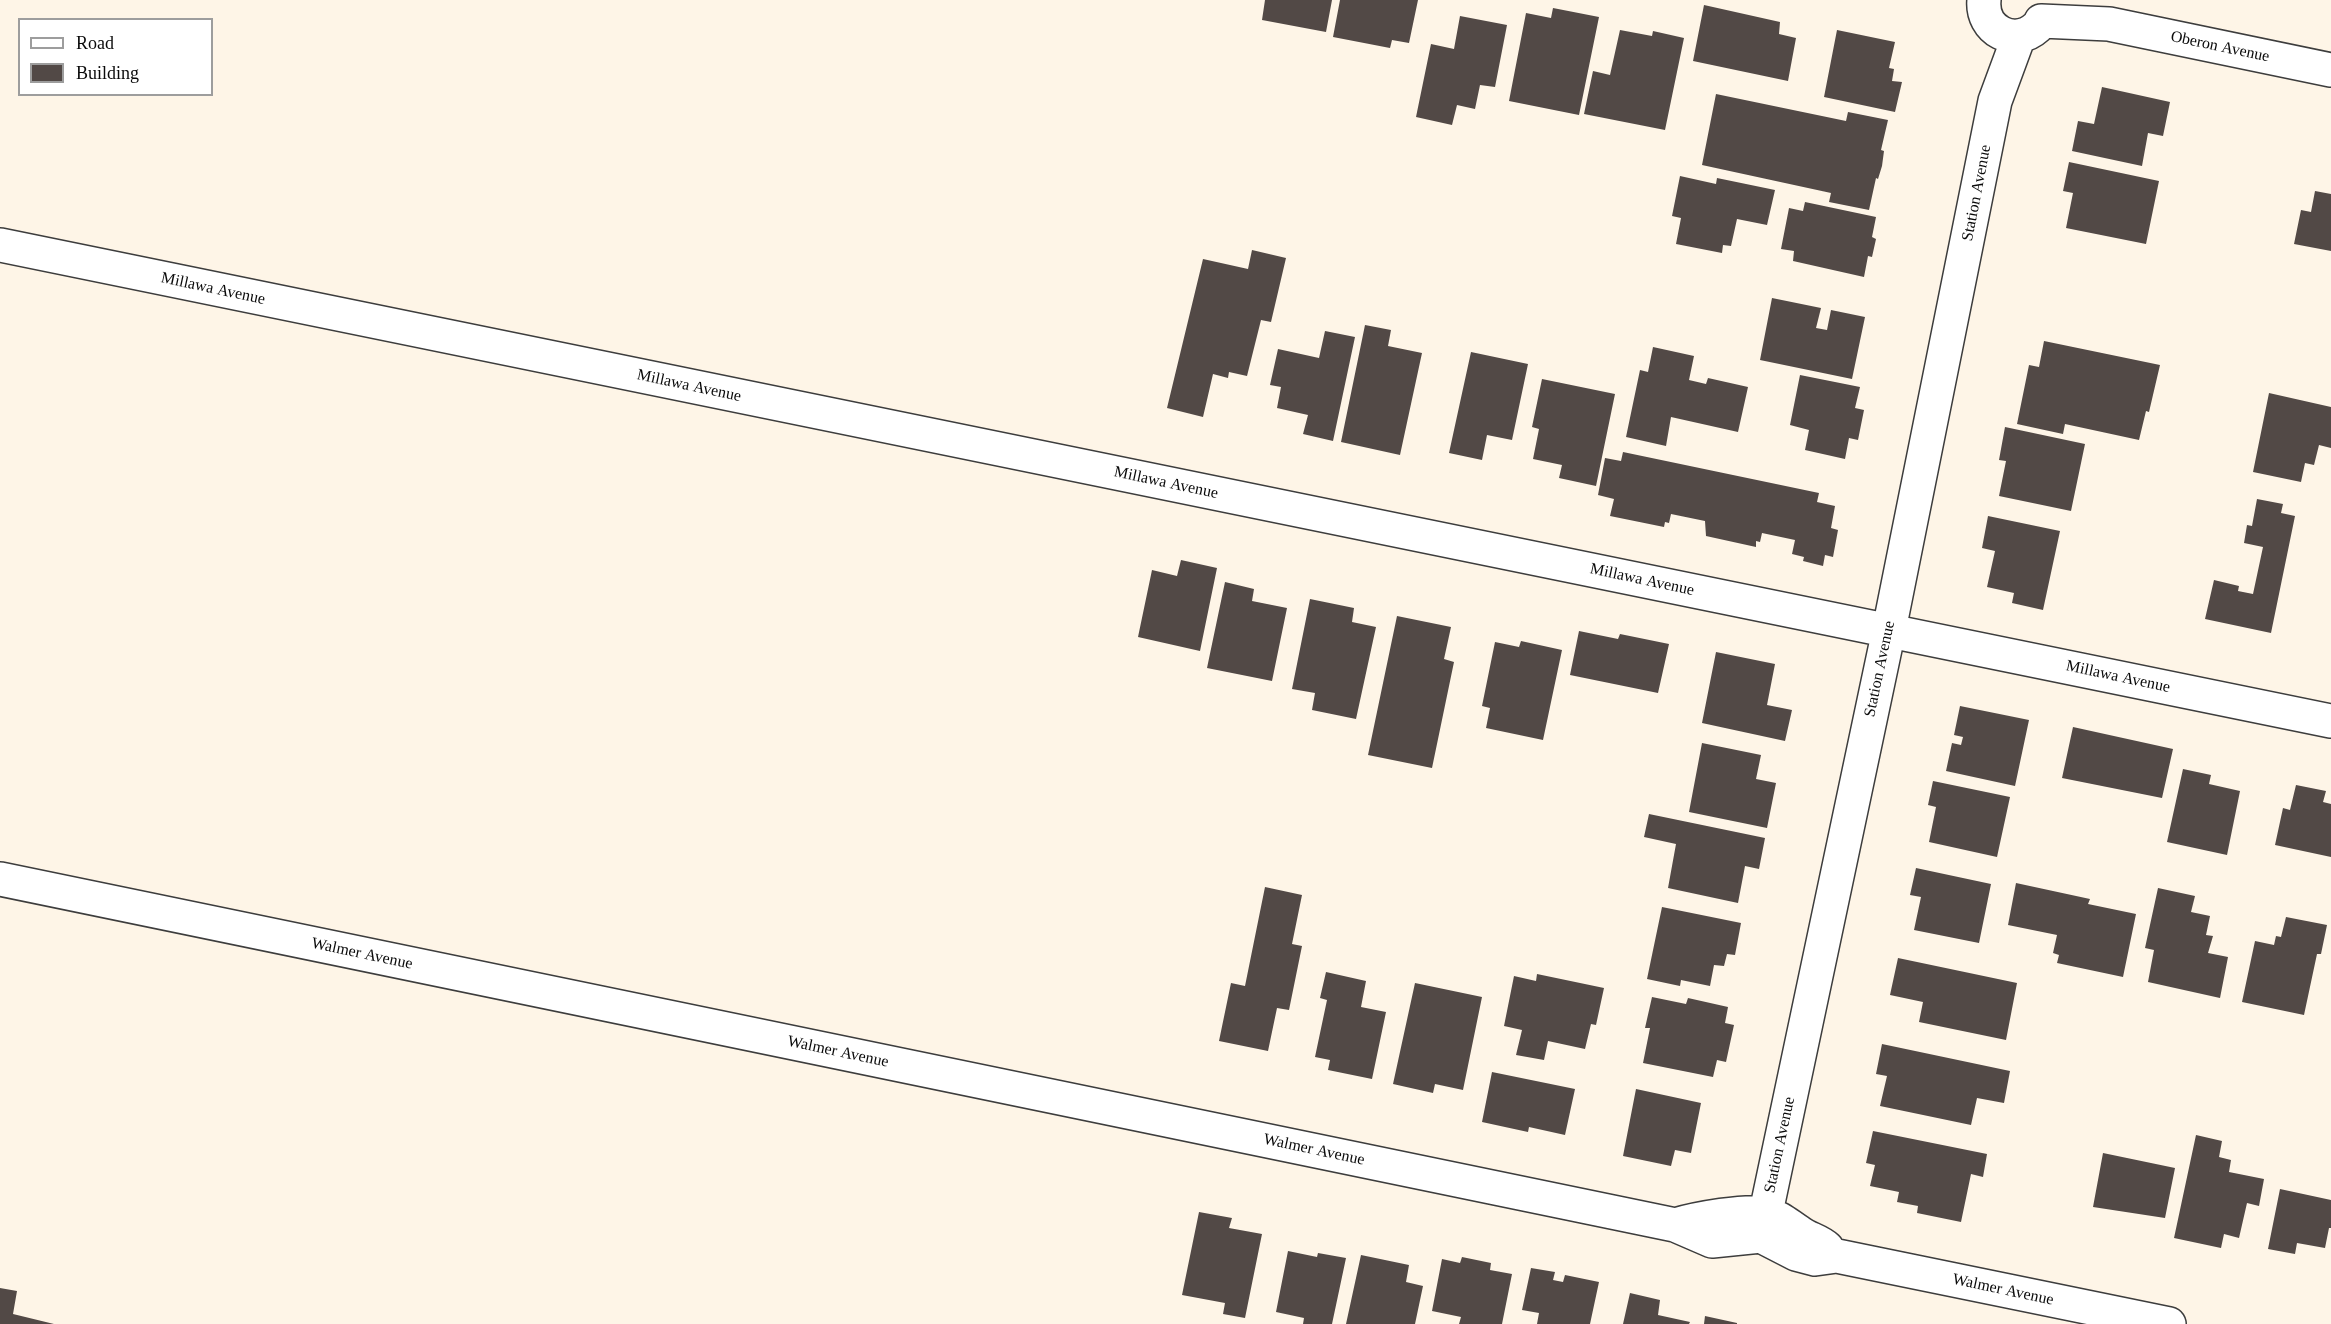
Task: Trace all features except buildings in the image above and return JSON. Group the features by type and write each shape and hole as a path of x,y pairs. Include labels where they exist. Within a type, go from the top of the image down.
{"street":[{"name":"Oberon Avenue","path":"2009,12 2109,24 2331,70"},
{"name":"Station Avenue","path":"1763,1225 1888,630 1995,101 2009,12"},
{"name":"Millawa Avenue","path":"0,245 2331,721"},
{"name":"Walmer Avenue","path":"0,879 1675,1225 1698,1237 1712,1240 1763,1225 1796,1254 1815,1259 1837,1256 2169,1324"}]}
